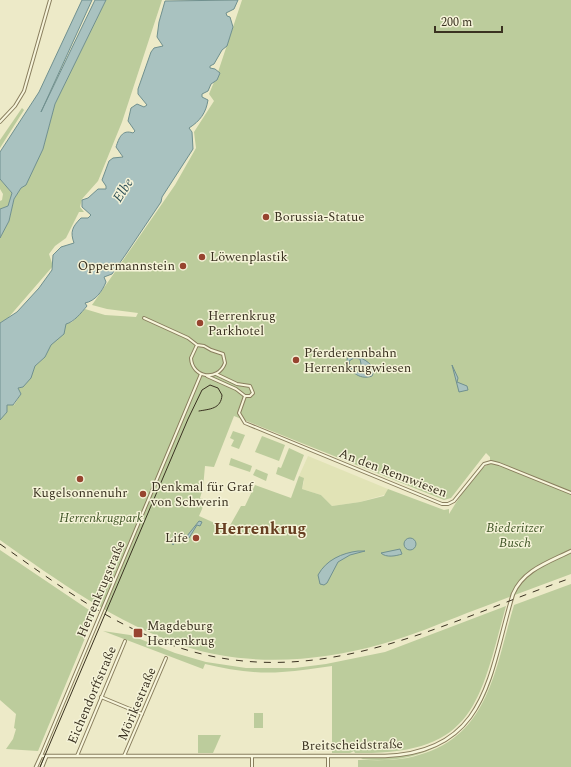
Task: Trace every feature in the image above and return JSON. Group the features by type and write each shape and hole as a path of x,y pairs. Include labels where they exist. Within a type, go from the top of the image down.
{"street":[{"path":"0,122 14,108 24,91 50,0"},
{"path":"144,318 188,338 197,345 206,346 210,350 224,354 225,364 221,371 216,374 205,376"},
{"path":"197,345 192,354 191,360 194,368 201,374 236,389 245,396 252,394 250,386 238,385 216,374"},
{"name":"Herrenkrugstraße","path":"36,767 201,374"},
{"name":"An den Rennwiesen","path":"245,396 239,413 240,418 245,423 440,504 453,502 482,466 489,462 499,464 571,493"},
{"name":"Breitscheidstraße","path":"41,756 385,756 411,754 437,745 457,732 474,713 485,693 517,586 530,572 571,552"},
{"name":"Eichendorffstraße","path":"76,757 125,641"},
{"name":"Mörikestraße","path":"124,757 166,658"},
{"path":"101,697 142,714"},
{"path":"328,756 328,767"},
{"path":"42,767 46,757"},
{"path":"252,757 252,767"}],"green space":[{"path":"106,0 162,0 122,122 98,181 82,199 80,207 84,212 79,212 66,238 55,246 49,254 53,266 8,318 0,323 0,238 9,221 14,199 21,188 26,184 43,149 55,104"},
{"path":"242,0 571,0 571,574 414,634 382,644 333,655 283,660 258,659 208,653 159,637 135,626 88,600 0,540 0,420 7,405 14,405 21,394 18,388 23,387 26,383 35,366 45,357 47,350 66,324 72,322 85,309 105,315 136,317 138,313 107,309 92,305 175,185 196,148 194,132 214,101 209,94 214,82 217,80 218,72","holes":["234,416 444,500 451,498 486,453 490,457 490,464 485,466 474,478 449,514 449,509 444,510 388,489 384,496 360,502 332,506 321,495 302,489 304,478 299,476 291,498 255,485 245,506 241,506 228,529 199,516 206,500 200,498 203,488 205,466 214,467"]},
{"path":"22,108 24,110 0,148 0,140"},
{"path":"0,179 12,193 8,206 0,209 0,201 2,200 3,194 0,189"},
{"path":"233,431 245,435 239,449 231,446 234,440 230,438"},
{"path":"262,436 285,445 279,461 255,452"},
{"path":"289,448 304,455 294,481 276,474 278,467 281,468"},
{"path":"308,456 388,489 387,494 360,502 332,506 321,495 302,489 304,481 299,476"},
{"path":"231,458 252,466 250,472 229,465"},
{"path":"256,469 268,474 266,481 253,475"},
{"path":"0,550 95,614 38,751 6,749 13,739 16,729 14,728 16,714 0,700"},
{"path":"571,584 571,767 358,767 358,760 389,760 407,758 434,750 456,737 472,720 484,701 493,679 514,605"},
{"path":"506,606 488,671 478,697 465,717 448,733 425,745 395,751 355,753 354,751 350,753 332,753 332,666 295,671 263,672 243,671 205,664 203,669 103,631 130,635 175,653 206,662 246,668 295,668 326,664 385,652"},
{"path":"499,646 498,660 485,697 474,715 465,725 472,717 481,701 488,684"},
{"path":"254,713 263,713 263,728 254,728"},
{"path":"198,735 221,735 213,753 198,753"},
{"path":"445,742 426,752 406,758 384,760 361,759 369,757 408,755 429,750"}],"water":[{"path":"82,0 92,0 41,112 95,0 106,0 55,104 43,149 26,185 21,188 14,199 9,221 0,238 0,209 8,206 12,193 0,179 0,152 39,92"},
{"name":"Elbe","path":"238,0 234,9 226,13 227,16 230,17 233,27 227,46 222,50 214,64 210,66 210,68 215,69 220,73 217,80 211,84 208,91 202,94 202,97 208,100 204,113 189,128 192,132 193,149 162,197 161,202 126,254 112,274 104,277 106,282 100,293 89,302 85,303 87,306 80,314 66,324 64,334 51,345 45,357 35,366 31,378 23,387 18,388 21,394 13,405 7,405 7,412 0,420 0,323 17,312 39,288 52,270 53,255 61,247 74,243 72,233 74,227 81,218 88,218 91,215 82,207 82,200 88,198 98,189 106,189 106,186 102,180 109,161 113,158 123,157 116,147 117,144 124,133 133,133 135,131 128,121 131,108 137,104 144,107 147,105 138,94 138,89 151,52 154,48 163,46 157,37 159,22 165,1"},
{"path":"354,355 369,363 374,371 372,376 363,377 355,374 352,371 350,367 348,363 347,359 349,356","holes":["354,358 360,359 362,369 360,372 355,372 350,367 349,361"]},
{"path":"452,365 458,378 457,382 467,386 468,390 459,392"},
{"path":"199,521 202,522 200,526 197,525 189,538 187,539 177,536 173,545 171,540 174,535 180,533 187,536"},
{"path":"408,538 412,538 416,544 412,550 408,550 404,546 404,542"},
{"path":"400,549 402,554 388,556 381,553"},
{"path":"365,551 350,555 338,562 327,583 324,585 320,584 318,575 325,565 346,553"}],"tram line":[{"path":"40,767 188,419 202,390 210,385 218,388 222,395 220,403 214,408 199,411"}],"railway":[{"path":"0,544 88,604 144,634 201,654 256,662 309,660 361,651 413,637 571,578"}],"place":[{"name":"Borussia-Statue","path":"266,217"},
{"name":"Löwenplastik","path":"202,257"},
{"name":"Oppermannstein","path":"183,266"},
{"name":"Herrenkrug Parkhotel","path":"200,323"},
{"name":"Pferderennbahn Herrenkrugwiesen","path":"296,360"},
{"name":"Kugelsonnenuhr","path":"80,479"},
{"name":"Denkmal für Graf von Schwerin","path":"143,494"},
{"name":"Life","path":"196,538"},
{"name":"Magdeburg Herrenkrug","path":"138,633"}],"district":[{"name":"Herrenkrug","path":"260,529"}],"park label":[{"name":"Herrenkrugpark","path":"101,518"},
{"name":"Biederitzer Busch","path":"515,536"}]}
